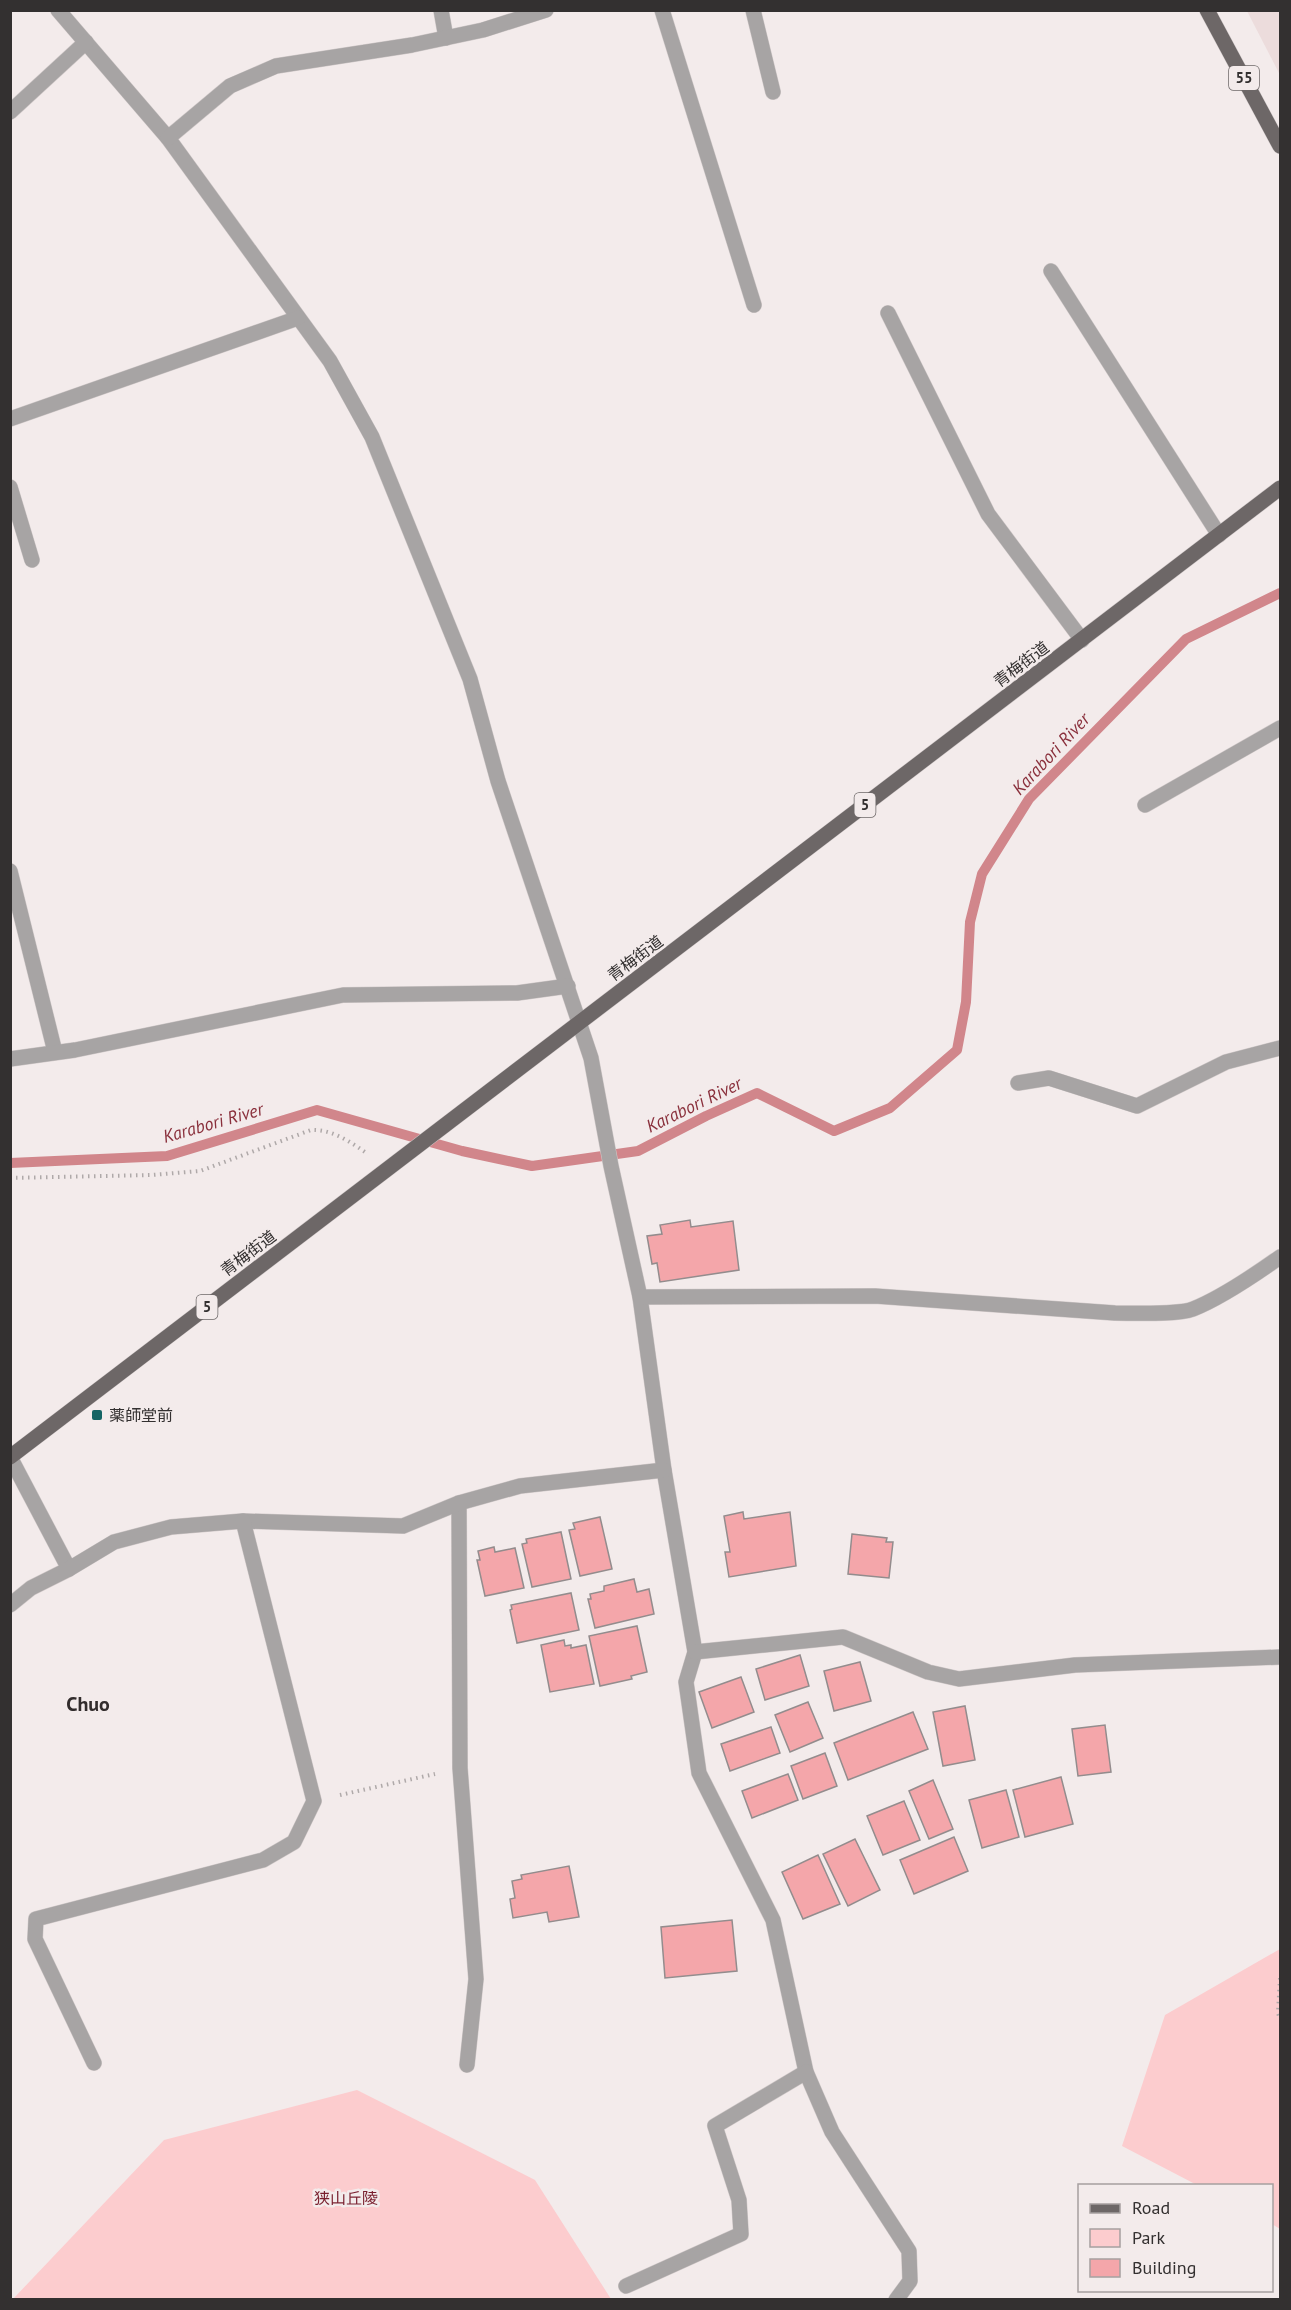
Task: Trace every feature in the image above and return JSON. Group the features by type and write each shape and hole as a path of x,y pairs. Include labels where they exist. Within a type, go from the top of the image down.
{"main road":[{"name":"55","path":"1207,10 1281,146"},
{"name":"青梅街道","path":"10,1457 1281,488"}],"street":[{"path":"58,10 168,138 336,370 372,437 470,679 498,781 591,1058 639,1297 664,1470 695,1652 686,1682 699,1773 772,1920 806,2072 832,2132 909,2251 910,2281 896,2300"},
{"path":"441,10 446,38"},
{"path":"168,138 230,86 276,66 446,38 483,30 546,10"},
{"path":"662,10 754,305"},
{"path":"753,10 773,92"},
{"path":"10,112 86,42"},
{"path":"1051,272 1219,535"},
{"path":"888,313 988,514 1082,640"},
{"path":"10,419 298,318"},
{"path":"10,487 32,560"},
{"path":"1144,805 1281,728"},
{"path":"10,871 55,1052"},
{"path":"10,1059 75,1050 344,995 517,993 568,986"},
{"path":"1018,1083 1049,1078 1137,1106 1226,1062 1281,1048"},
{"path":"639,1297 874,1296 1115,1313 1150,1313 1192,1310 1250,1278 1281,1257"},
{"path":"10,1457 69,1569"},
{"path":"10,1605 31,1588 69,1569 114,1542 171,1527 243,1521 403,1526 459,1503 520,1486 664,1470"},
{"path":"459,1503 460,1768 476,1979 467,2065"},
{"path":"94,2063 35,1939 36,1919 263,1860 294,1842 314,1801 243,1521"},
{"path":"695,1652 843,1637 928,1672 959,1679 1075,1665 1281,1657"},
{"path":"626,2286 741,2234 739,2200 715,2126 806,2072"}],"path":[{"path":"10,1178 151,1175 200,1171 311,1130 322,1130 351,1142 387,1169"},
{"path":"314,1801 460,1768"},
{"path":"1281,1978 1278,2013 1281,2019"}],"shaded area":[{"path":"1247,11 1280,11 1280,75"}],"green space":[{"path":"1280,1949 1280,2229 1273,2225 1273,2184 1195,2184 1122,2146 1165,2015"},
{"name":"狭山丘陵","path":"357,2090 535,2180 611,2299 13,2299 164,2140"}],"building":[{"path":"690,1220 691,1227 733,1221 739,1270 660,1282 657,1263 652,1264 647,1236 662,1234 660,1225"},
{"path":"743,1512 744,1519 790,1512 796,1566 729,1577 725,1552 730,1552 724,1516"},
{"path":"600,1517 612,1569 580,1576 569,1530 575,1529 573,1523"},
{"path":"561,1532 571,1579 532,1587 522,1544 527,1543 526,1539"},
{"path":"852,1534 887,1538 886,1542 893,1542 889,1578 848,1574"},
{"path":"494,1547 495,1552 515,1548 524,1588 485,1596 477,1560 480,1560 478,1551"},
{"path":"634,1579 637,1592 649,1589 654,1614 595,1628 588,1599 591,1599 590,1594 604,1591 604,1586"},
{"path":"571,1593 579,1630 517,1643 511,1605"},
{"path":"637,1626 647,1672 631,1676 632,1679 600,1686 589,1636"},
{"path":"564,1640 565,1646 571,1645 571,1648 586,1645 594,1684 550,1692 541,1645"},
{"path":"800,1655 809,1686 765,1700 756,1669"},
{"path":"860,1662 871,1701 834,1711 824,1671"},
{"path":"741,1677 754,1712 712,1728 699,1692"},
{"path":"808,1702 823,1738 790,1752 775,1715"},
{"path":"965,1706 975,1760 943,1766 933,1712"},
{"path":"913,1712 928,1749 848,1780 834,1743"},
{"path":"1105,1725 1111,1772 1078,1776 1072,1729"},
{"path":"771,1727 780,1753 730,1771 721,1744"},
{"path":"825,1753 837,1786 803,1799 791,1766"},
{"path":"788,1774 798,1800 752,1818 742,1791"},
{"path":"1061,1777 1073,1824 1025,1837 1013,1790"},
{"path":"933,1780 953,1829 929,1839 909,1791"},
{"path":"1006,1790 1019,1837 982,1848 969,1800"},
{"path":"904,1801 920,1840 883,1855 867,1816"},
{"path":"954,1837 968,1871 914,1894 900,1860"},
{"path":"855,1839 880,1890 848,1906 823,1854"},
{"path":"818,1855 840,1904 803,1919 782,1872"},
{"path":"569,1866 579,1917 549,1922 547,1912 513,1918 510,1899 515,1898 512,1881 522,1879 521,1875"},
{"path":"732,1920 737,1971 665,1978 661,1927"}],"waterway":[{"name":"Karabori River","path":"10,1163 167,1156 317,1110 462,1151 532,1166 638,1151 757,1093 834,1131 890,1108 957,1050 966,1002 970,922 982,874 1029,799 1186,639 1280,593"}],"place":[{"name":"薬師堂前","path":"97,1415"}],"district":[{"name":"Chuo","path":"88,1704"}]}
